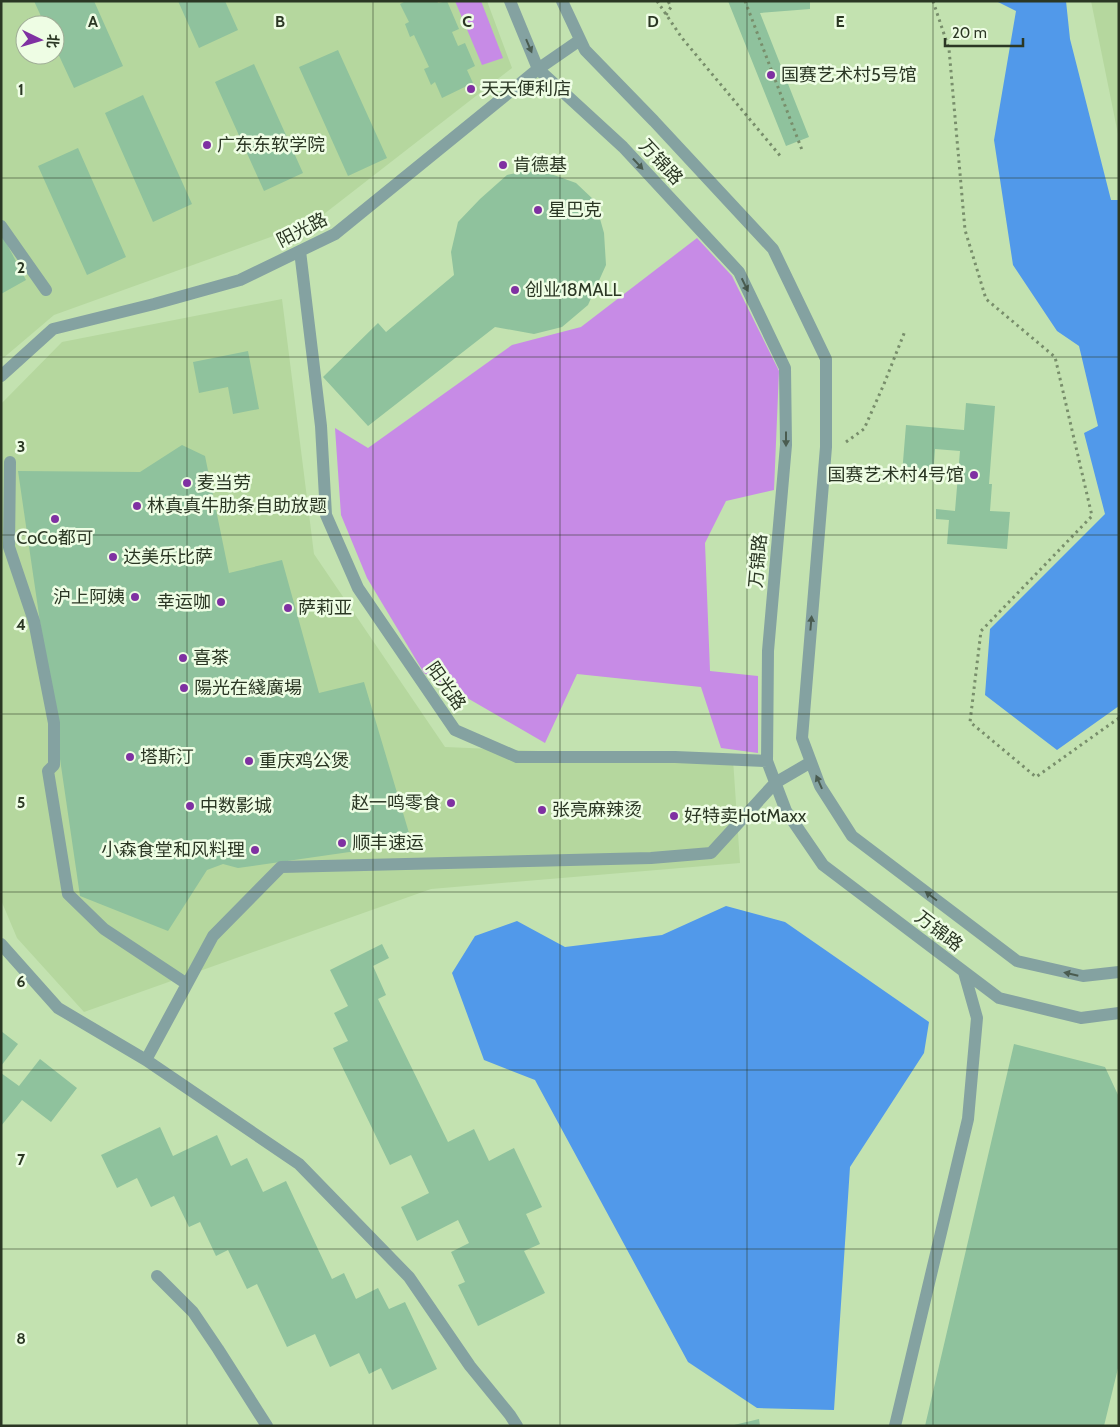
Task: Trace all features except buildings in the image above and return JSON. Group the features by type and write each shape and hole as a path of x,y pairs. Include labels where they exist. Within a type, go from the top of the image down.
{"street":[{"name":"万锦路","path":"510,1 538,69 623,148 739,272 785,368 786,446 768,651 768,760 786,811 823,865 999,998 1081,1018 1119,1013"},
{"name":"万锦路","path":"562,1 585,50 773,249 826,359 826,447 802,738 820,786 852,836 1016,961 1083,976 1119,972"},
{"name":"阳光路","path":"1,376 53,329 240,280 336,234 538,69 580,40"},
{"path":"1,226 46,290"},
{"name":"阳光路","path":"300,251 321,426 326,515 358,588 456,730 517,757 675,757 768,760"},
{"path":"10,462 8,547 34,621 54,723 54,765 48,771 68,894 104,929 187,984"},
{"path":"146,1060 213,936 281,868 650,858 711,852 776,783 811,762"},
{"path":"1,944 58,1008 146,1060 299,1164 409,1277 470,1366 517,1426"},
{"path":"895,1426 968,1119 977,1018 964,972"},
{"path":"157,1276 193,1312 267,1426"}],"path":[{"path":"657,1 682,38 782,158"},
{"path":"666,14 671,6 668,1"},
{"path":"745,1 802,150"},
{"path":"933,1 949,49 967,238 986,299 1056,357 1092,516 981,630 970,722 1036,777 1119,718"},
{"path":"826,447 844,444 864,430 905,331"}],"shaded area":[{"name":"广东东软学院","path":"1,1 487,1 512,68 315,221 54,315 1,360"},
{"path":"455,1 481,1 503,58 482,65"},
{"path":"1091,1 1119,1 1119,139"},
{"path":"697,238 732,276 779,371 774,490 726,501 705,543 710,671 758,676 758,753 721,748 701,687 577,674 545,743 424,673 367,578 341,515 335,428 368,448 512,345 581,327"},
{"path":"282,299 314,554 445,747 733,759 740,863 431,889 84,1012 17,938 1,900 1,404 62,342"}],"water":[{"path":"996,1 1066,1 1070,39 1111,200 1119,200 1119,706 1057,750 985,695 990,629 1105,514 1084,433 1098,426 1079,346 1057,331 1013,265 994,140 1016,11"},
{"path":"726,906 785,922 929,1022 924,1053 850,1167 834,1410 757,1408 688,1362 535,1080 484,1060 452,973 475,936 517,921 565,947 662,935"}],"place":[{"name":"国赛艺术村5号馆","path":"771,75"},
{"name":"天天便利店","path":"471,89"},
{"name":"广东东软学院","path":"207,145"},
{"name":"肯德基","path":"503,165"},
{"name":"星巴克","path":"538,210"},
{"name":"创业18MALL","path":"515,290"},
{"name":"国赛艺术村4号馆","path":"974,475"},
{"name":"麦当劳","path":"187,483"},
{"name":"林真真牛肋条自助放题","path":"137,506"},
{"name":"CoCo都可","path":"55,519"},
{"name":"达美乐比萨","path":"113,557"},
{"name":"沪上阿姨","path":"135,597"},
{"name":"幸运咖","path":"221,602"},
{"name":"萨莉亚","path":"288,608"},
{"name":"喜茶","path":"183,658"},
{"name":"陽光在綫廣場","path":"184,688"},
{"name":"塔斯汀","path":"130,757"},
{"name":"重庆鸡公煲","path":"249,761"},
{"name":"赵一鸣零食","path":"451,803"},
{"name":"中数影城","path":"190,806"},
{"name":"张亮麻辣烫","path":"542,810"},
{"name":"好特卖HotMaxx","path":"674,816"},
{"name":"顺丰速运","path":"342,843"},
{"name":"小森食堂和风料理","path":"255,850"}]}
